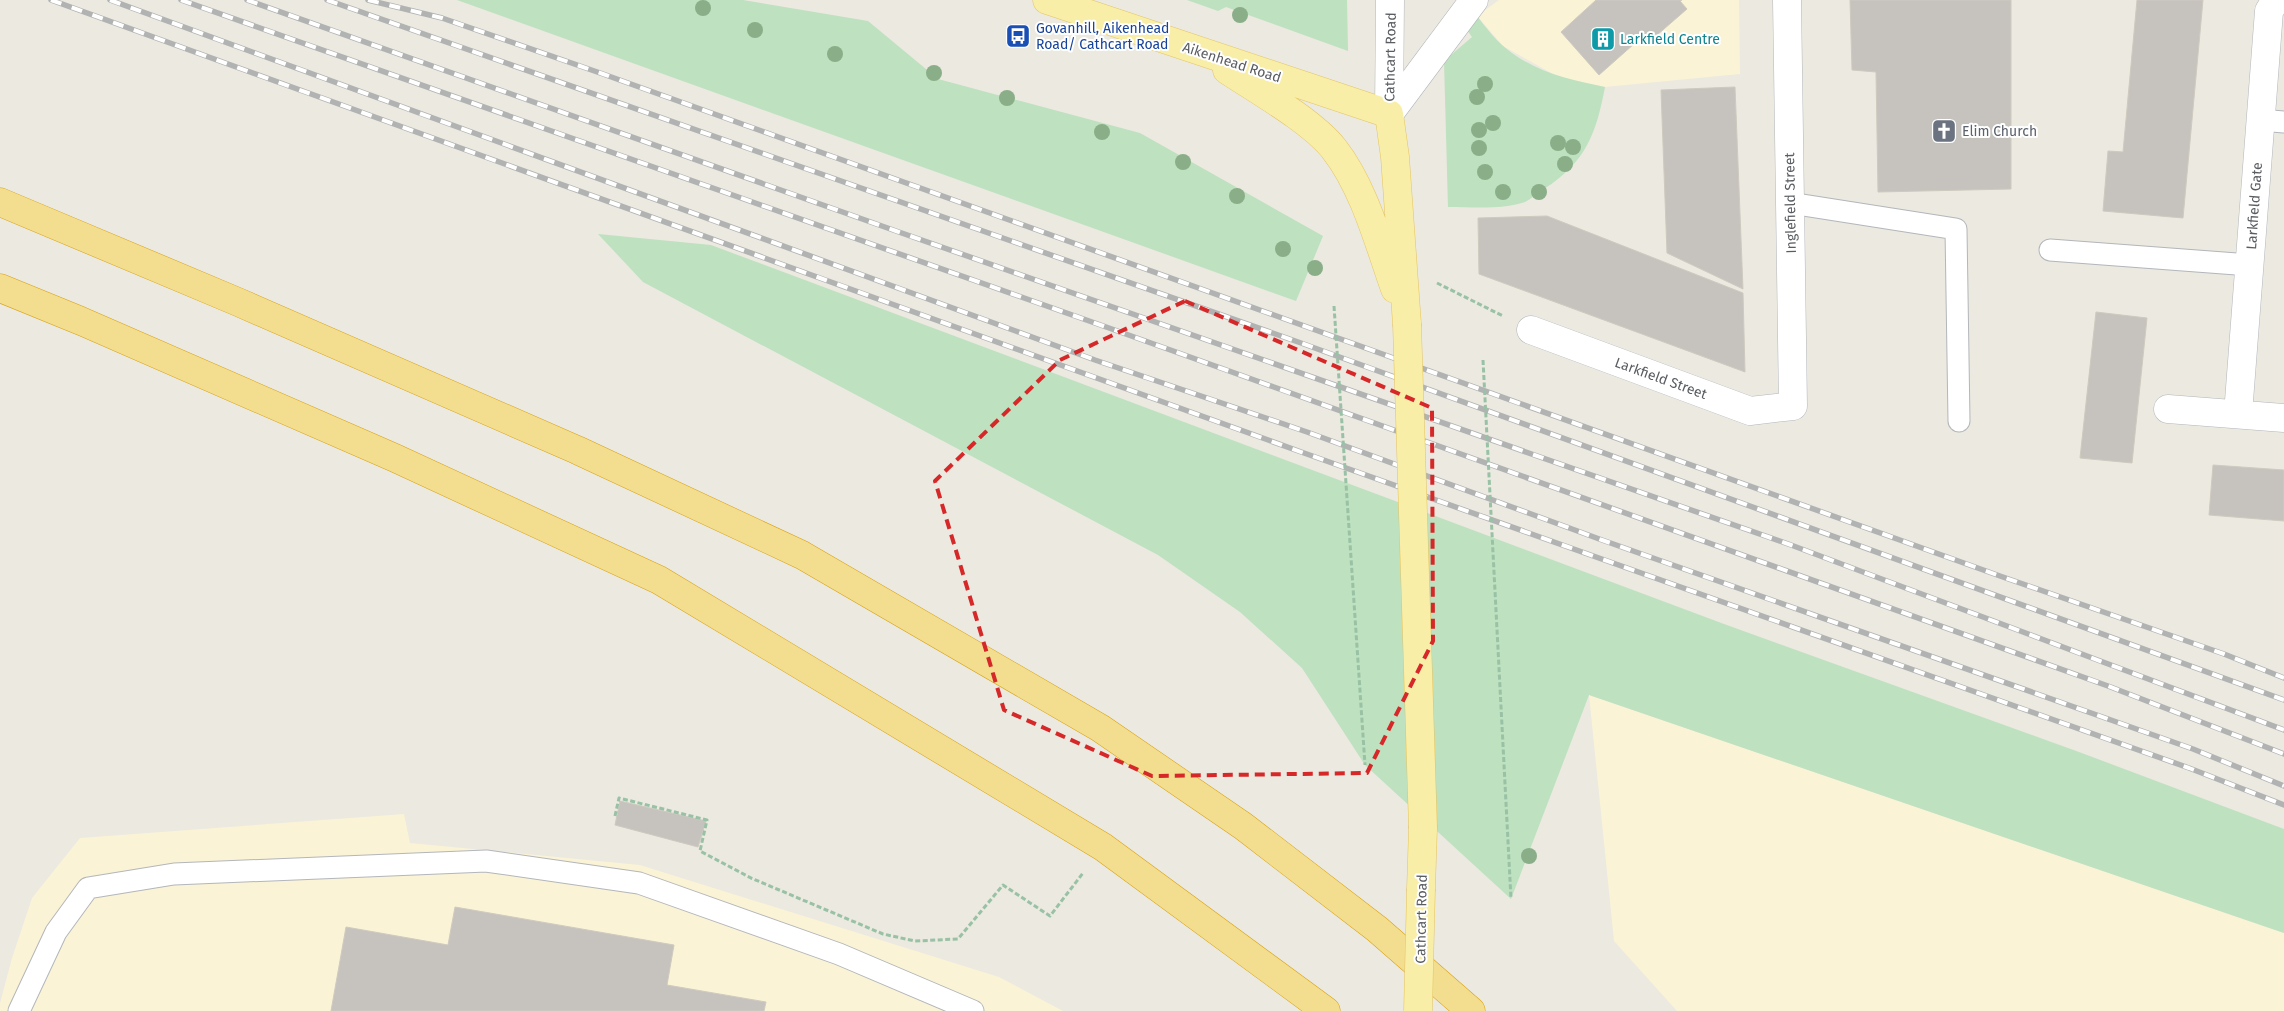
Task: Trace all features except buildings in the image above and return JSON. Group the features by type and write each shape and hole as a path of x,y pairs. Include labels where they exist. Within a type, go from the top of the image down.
{"highway":[{"path":"0,202 238,302 578,450 802,555 1100,728 1243,826 1377,929 1470,1011"},
{"path":"0,288 82,321 395,458 659,580 1103,847 1326,1011"}],"main road":[{"name":"Aikenhead Road","path":"1046,0 1389,114"},
{"path":"1198,51 1301,120 1334,148 1352,176 1373,226 1407,324"},
{"name":"Cathcart Road","path":"1389,114 1395,157 1407,324 1423,828 1418,1011"}],"street":[{"name":"Cathcart Road","path":"1389,114 1390,0"},
{"path":"1389,114 1474,0"},
{"name":"Inglefield Street","path":"1787,0 1793,406"},
{"name":"Larkfield Gate","path":"2238,414 2250,265 2272,121 2269,11 2276,0"},
{"name":"Larkfield Street","path":"1531,330 1750,410 1793,406"},
{"path":"2168,409 2284,418"}],"lane":[{"path":"1790,203 1956,229 1959,421"},
{"path":"2050,250 2250,265"},
{"path":"19,1011 56,932 88,888 174,874 486,861 639,883 840,954 973,1011"}],"path":[{"path":"1403,265 1531,330"},
{"path":"1334,306 1365,765"},
{"path":"1483,360 1511,898"},
{"path":"615,816 619,798 707,820 700,851 751,878 874,930 915,941 958,939 1003,885 1050,916 1103,847"}],"highlighted area":[{"path":"1185,301 1432,408 1433,641 1367,773 1152,776 1004,710 935,481 1060,360"}],"shaded area":[{"path":"1499,0 1739,0 1740,74 1605,87 1560,78 1503,46 1477,16"},
{"path":"1589,695 2284,933 2284,1011 1677,1011 1614,941"},
{"path":"404,814 410,843 640,865 999,977 1063,1011 0,1011 0,1003 12,958 32,898 80,838"}],"green space":[{"path":"457,0 743,0 868,21 938,79 1140,133 1323,236 1296,301"},
{"path":"1187,0 1347,0 1348,51 1226,7 1218,11"},
{"path":"1477,16 1499,42 1525,62 1551,73 1605,87 1598,119 1587,146 1570,168 1558,179 1527,201 1516,205 1487,208 1448,207 1444,61 1472,37 1465,27"},
{"path":"598,234 711,245 1724,624 2079,752 2284,829 2284,933 1589,695 1511,899 1365,765 1302,668 1240,612 1158,555 643,282"}],"railway":[{"path":"51,0 1304,453 2189,768 2284,805"},
{"path":"110,0 1095,360 1307,432 1602,540 2193,749 2284,786"},
{"path":"181,0 1109,328 2108,686 2284,754"},
{"path":"247,0 896,231 1791,545 2284,730"},
{"path":"327,0 1301,343 2284,700"},
{"path":"368,0 442,18 603,74 2000,576 2224,654 2284,678"}],"place":[{"name":"Govanhill, Aikenhead Road/ Cathcart Road","path":"1018,36"},
{"name":"Larkfield Centre","path":"1603,39"},
{"name":"Elim Church","path":"1944,131"}]}
